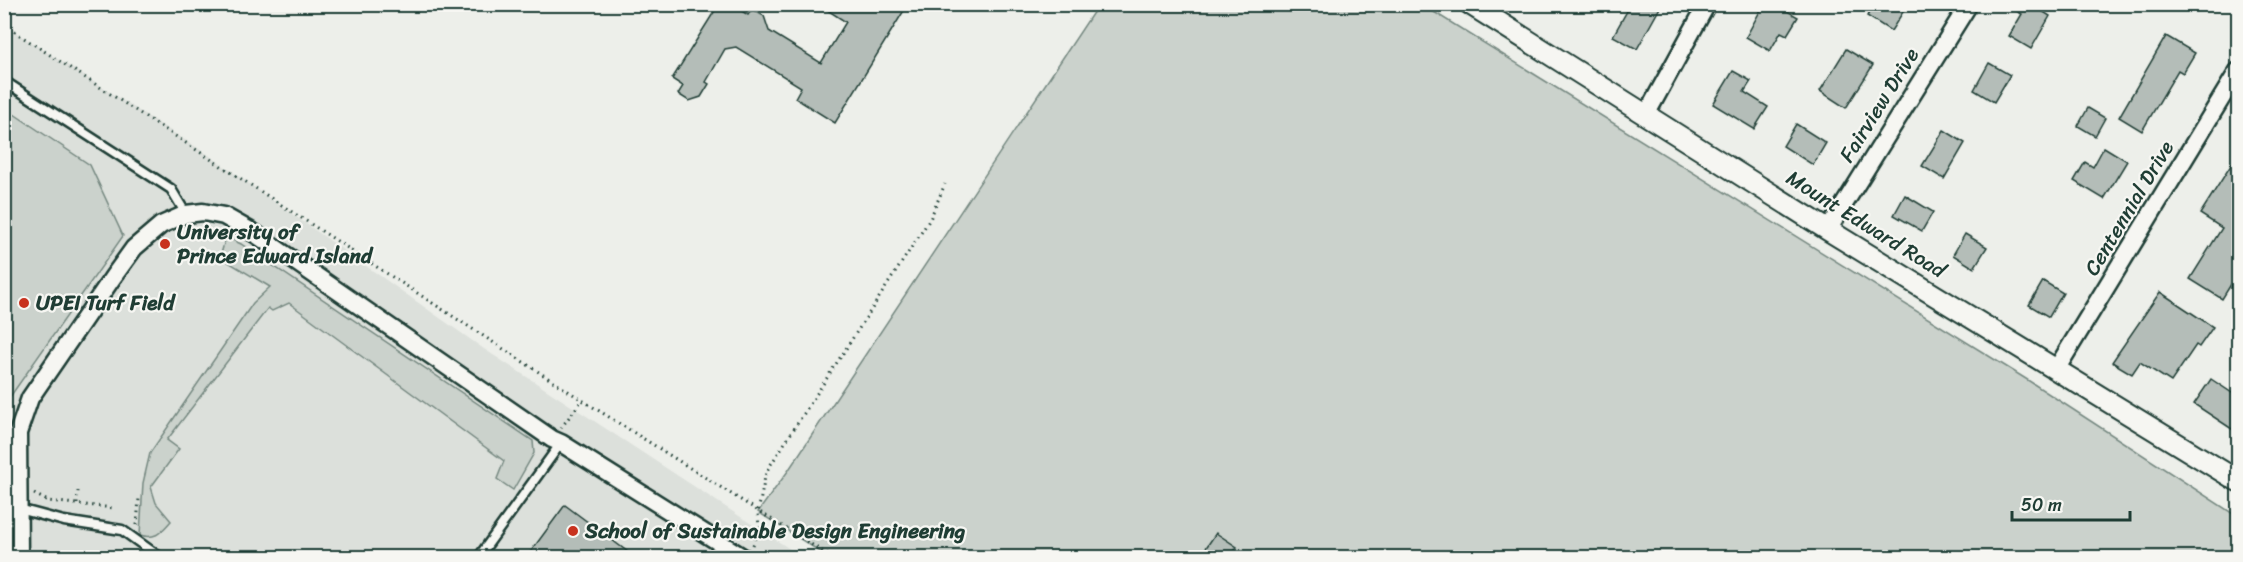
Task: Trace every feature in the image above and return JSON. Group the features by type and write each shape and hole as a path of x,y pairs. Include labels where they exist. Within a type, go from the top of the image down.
{"street":[{"name":"Mount Edward Road","path":"1470,4 1828,230 2057,368 2238,481"},
{"path":"1646,115 1707,4"},
{"name":"Fairview Drive","path":"1828,230 1969,4"},
{"name":"Centennial Drive","path":"2057,368 2238,71"},
{"path":"19,558 12,507 18,433 30,398 134,248 161,225 186,214 203,212 224,216 254,233 552,439 560,437 748,553"}],"lane":[{"path":"4,81 171,189 186,214"},
{"path":"478,558 560,437"},
{"path":"12,507 63,521 122,530 161,558"}],"path":[{"path":"4,25 582,400 833,558"},
{"path":"748,553 759,530 758,512 766,472 930,219 945,184"},
{"path":"560,437 582,400"},
{"path":"77,504 78,490"},
{"path":"28,493 48,501 114,508"},
{"path":"136,527 139,498"}],"shaded area":[{"path":"1421,4 2026,379 2238,517 2238,557 830,558 758,512 788,471 1098,5"},
{"name":"University of Prince Edward Island","path":"4,25 207,154 484,349 802,557 5,557"},
{"path":"5,108 90,165 123,236 5,404"},
{"path":"226,237 241,244 533,441 534,453 513,490 497,479 504,461 289,303 272,311 268,308 167,440 179,449 151,487 156,503 171,521 154,536 140,535 143,483 150,453 253,303 270,287 220,257"}],"building":[{"path":"719,4 731,4 748,15 752,9 764,16 769,31 821,63 846,22 818,4 908,4 835,123 795,98 801,87 736,47 725,49 706,82 709,84 701,97 689,101 678,94 683,86 672,79"},
{"path":"1631,4 1662,4 1637,49 1613,36"},
{"path":"1764,4 1775,4 1798,17 1787,35 1781,32 1770,51 1746,37"},
{"path":"1874,4 1908,4 1891,31 1867,16"},
{"path":"2004,4 2031,4 2050,16 2031,49 2009,36 2022,14"},
{"path":"2166,36 2195,53 2183,73 2178,70 2142,131 2119,117"},
{"path":"1846,49 1873,65 1846,108 1820,91"},
{"path":"1989,63 2010,75 1994,102 1974,90"},
{"path":"1733,71 1751,81 1744,92 1768,107 1754,129 1713,104"},
{"path":"2088,108 2105,118 2095,136 2078,126"},
{"path":"1796,124 1826,143 1813,165 1783,146"},
{"path":"1944,130 1965,143 1944,179 1922,166"},
{"path":"2104,147 2127,161 2104,199 2074,181 2085,162 2093,167"},
{"path":"2238,154 2238,273 2222,299 2190,279 2222,228 2200,214"},
{"path":"1905,195 1933,212 1922,231 1894,215"},
{"path":"1965,234 1987,247 1974,268 1953,255"},
{"path":"2043,281 2063,293 2049,317 2029,305"},
{"path":"2160,292 2213,327 2199,347 2196,345 2171,382 2140,362 2132,374 2112,362"},
{"path":"2211,379 2238,397 2238,433 2194,404"},
{"name":"School of Sustainable Design Engineering","path":"565,505 636,558 526,558"},
{"path":"1216,533 1237,547 1230,558 1199,558"}],"place":[{"name":"University of Prince Edward Island","path":"165,244"},
{"name":"UPEI Turf Field","path":"24,303"},
{"name":"School of Sustainable Design Engineering","path":"573,531"}]}
